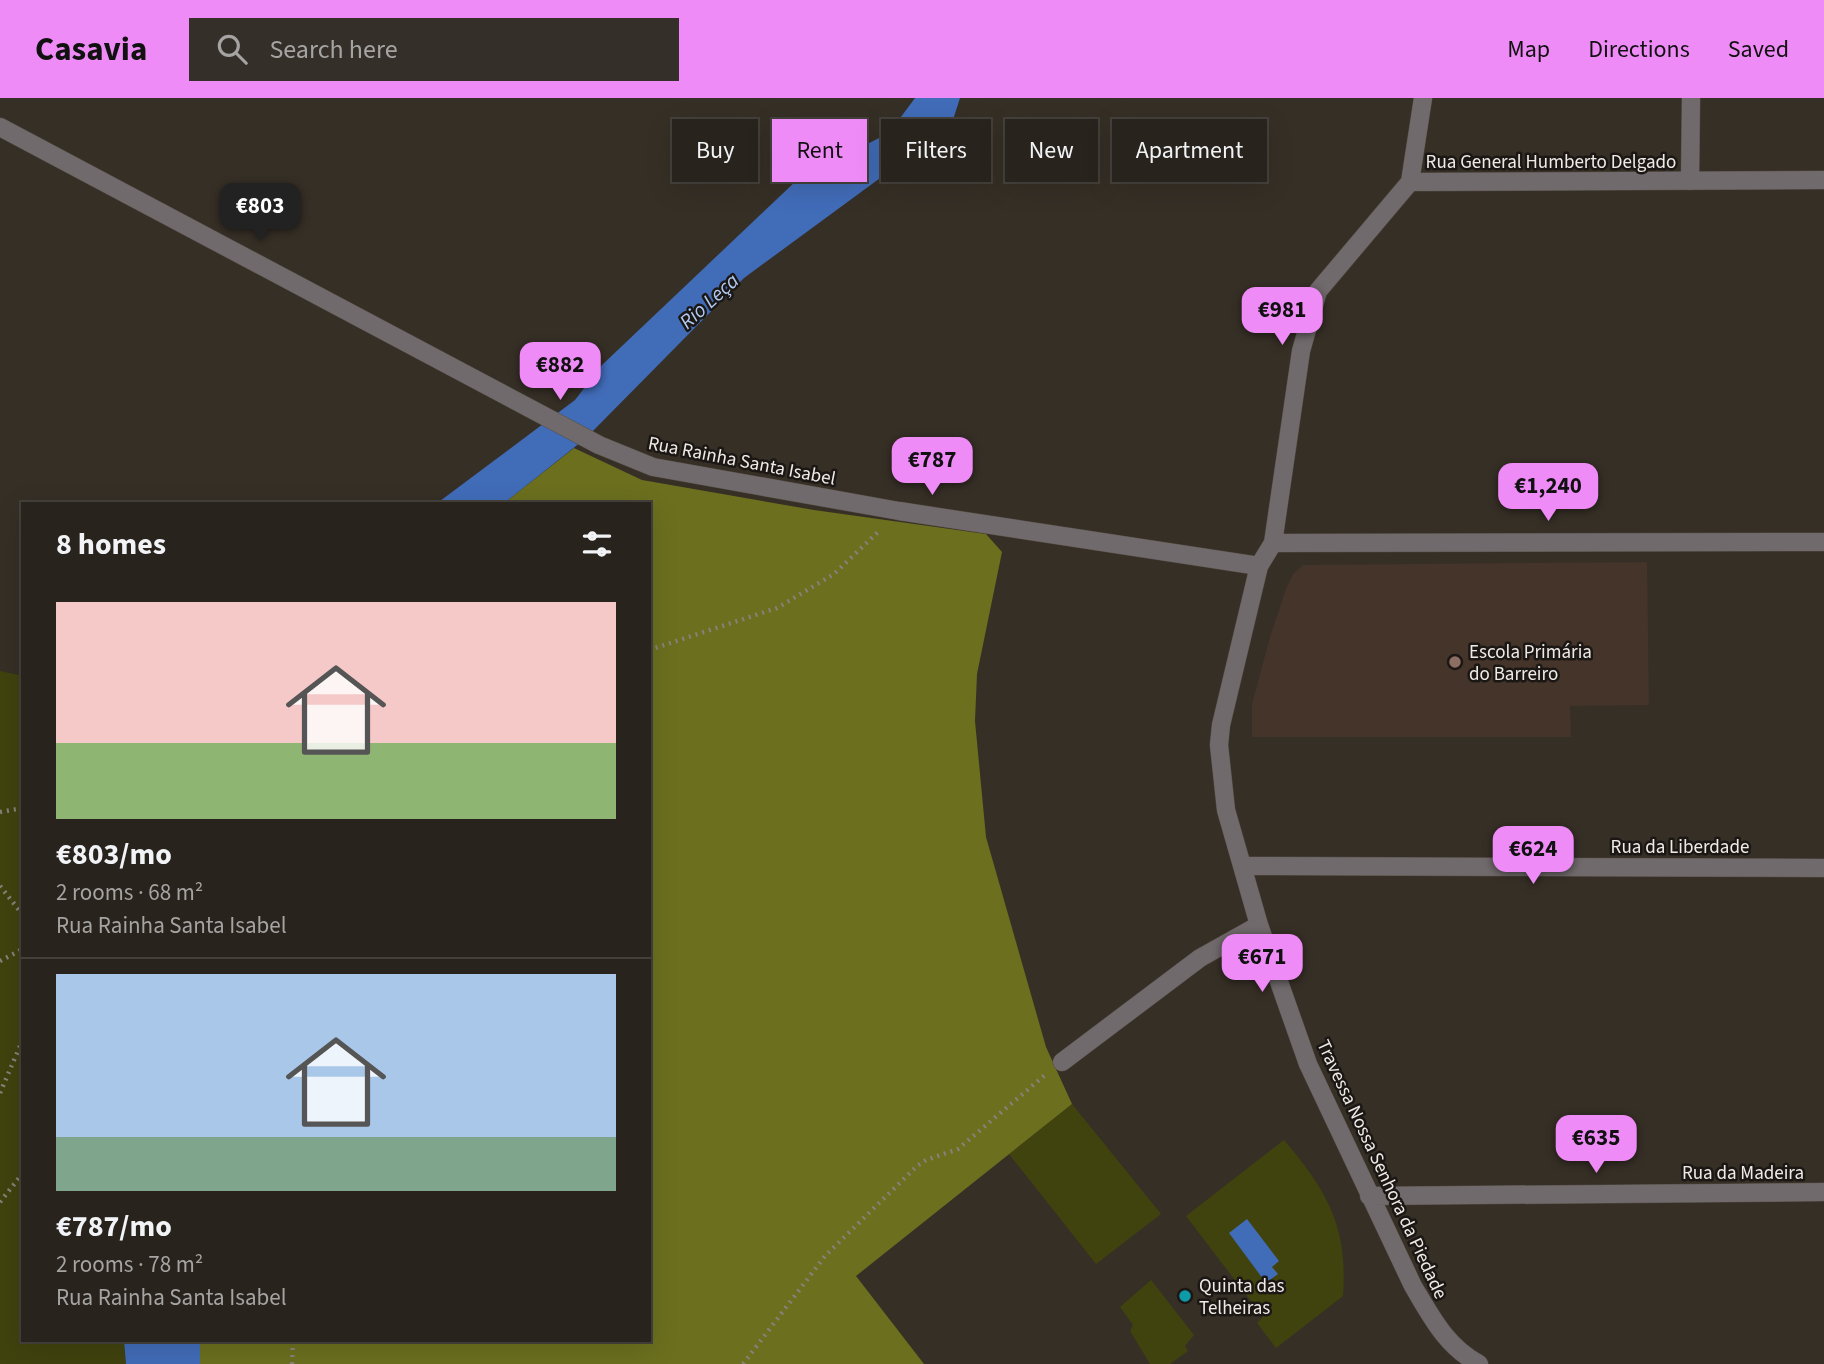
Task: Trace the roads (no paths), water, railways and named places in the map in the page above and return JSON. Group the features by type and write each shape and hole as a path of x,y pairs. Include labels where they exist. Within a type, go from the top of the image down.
{"street":[{"path":"1410,183 1423,98"},
{"path":"1690,181 1691,98"},
{"name":"Rua Rainha Santa Isabel","path":"0,127 599,445 653,467 899,511 1259,566"},
{"name":"Rua General Humberto Delgado","path":"1259,566 1273,543 1301,351 1318,291 1410,183 1824,180"},
{"path":"1273,543 1824,542"},
{"name":"Travessa Nossa Senhora da Piedade","path":"1259,566 1231,675 1219,745 1226,810 1259,925 1308,1064 1369,1196 1433,1321 1458,1353 1479,1364"},
{"name":"Rua da Liberdade","path":"1242,866 1824,868"},
{"path":"1062,1062 1200,958 1259,925"},
{"name":"Rua da Madeira","path":"1369,1196 1824,1192"}],"water":[{"path":"915,98 960,98 953,119 899,119"},
{"name":"Rio Leça","path":"881,137 881,177 744,278 586,438 506,502 439,502 575,400 602,365 795,182 867,182 867,144"},
{"path":"1247,1219 1279,1261 1272,1267 1278,1274 1266,1283 1229,1233"},
{"path":"124,1342 200,1342 200,1364 126,1364"}],"place":[{"name":"Escola Primária do Barreiro","path":"1455,662"},
{"name":"Quinta das Telheiras","path":"1185,1296"}]}
